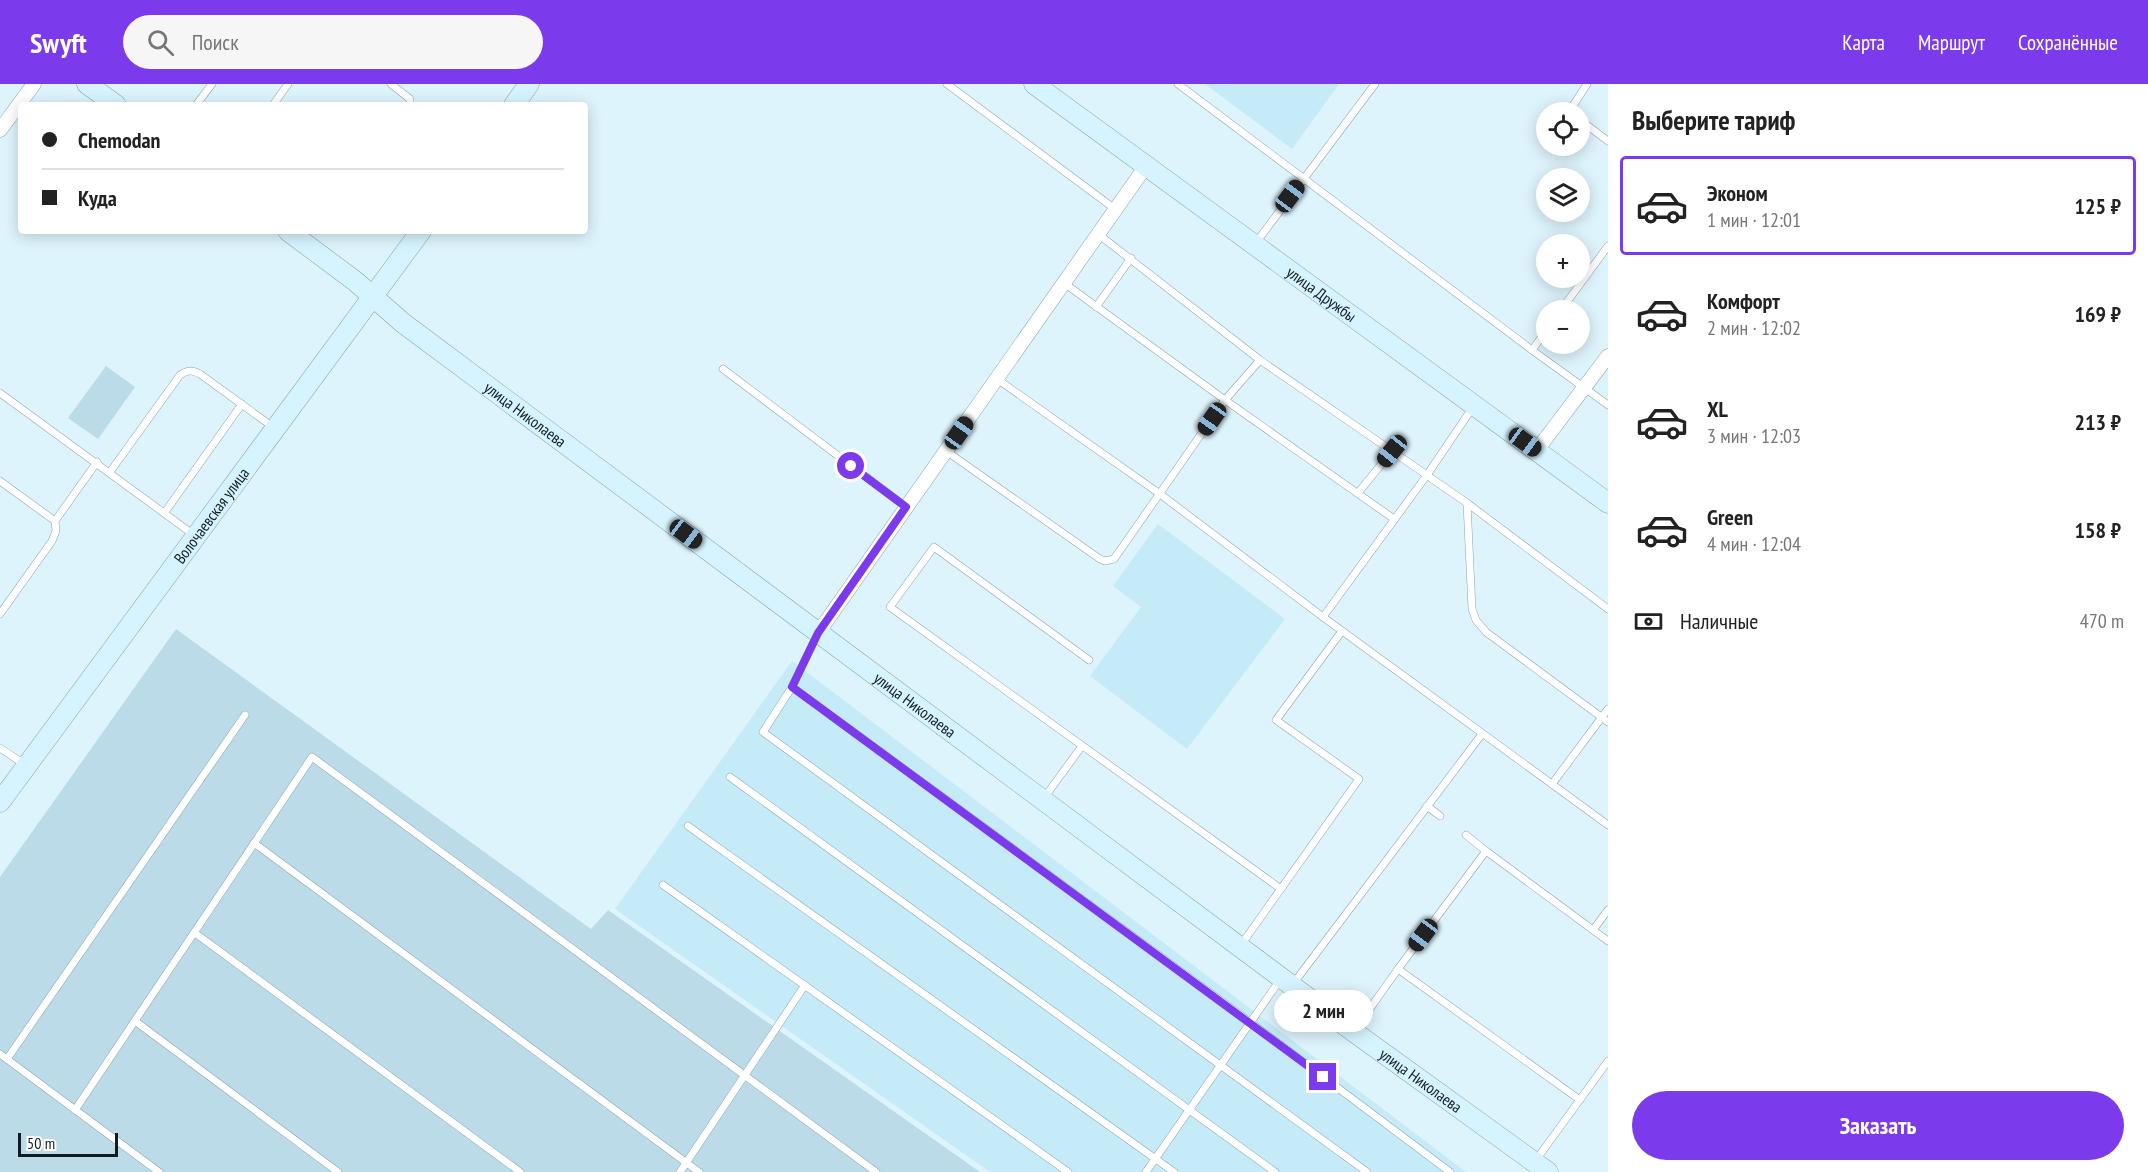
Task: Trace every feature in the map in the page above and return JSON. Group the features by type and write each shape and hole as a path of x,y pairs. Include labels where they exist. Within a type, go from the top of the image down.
{"main road":[{"path":"87,84 112,102"},
{"path":"516,102 529,84"},
{"name":"улица Дружбы","path":"1036,84 1608,503"},
{"name":"улица Николаева","path":"292,234 374,297 403,323 818,633 1286,982 1541,1167"},
{"name":"Волочаевская улица","path":"0,802 419,234"}],"street":[{"path":"21,102 34,84"},
{"path":"0,130 18,106"},
{"path":"818,633 1146,166"},
{"path":"1537,450 1607,360"}],"lane":[{"path":"198,102 212,84"},
{"path":"275,102 288,84"},
{"path":"391,84 410,99 410,102"},
{"path":"947,84 1116,209"},
{"path":"1178,84 1608,405"},
{"path":"1255,244 1375,84"},
{"path":"1575,102 1587,84"},
{"path":"1590,128 1608,141"},
{"path":"1098,234 1260,360 1427,474 1608,609"},
{"path":"1568,300 1608,246"},
{"path":"1096,307 1131,258"},
{"path":"1064,283 1394,519"},
{"path":"1532,350 1536,345"},
{"path":"946,451 1105,561 1114,559 1225,400 1260,360"},
{"path":"723,369 906,507"},
{"path":"110,472 184,372 195,371 200,374 275,428"},
{"path":"996,379 1160,494 1323,617 1608,825"},
{"path":"0,393 195,536"},
{"path":"165,512 242,404"},
{"path":"1323,617 1474,405"},
{"path":"1358,493 1392,451"},
{"path":"0,614 52,541 56,531 55,521 97,462"},
{"path":"0,481 55,521"},
{"path":"1467,503 1472,609 1476,620 1486,632 1605,720"},
{"path":"1089,660 934,547 890,607 1281,889"},
{"path":"1240,947 1359,779 1276,720 1342,631"},
{"path":"818,633 792,687 763,732 1367,1172"},
{"path":"792,687 1250,1022 1450,1172"},
{"path":"1552,784 1605,720 1608,709"},
{"path":"7,1059 245,716"},
{"path":"1146,1172 1250,1022 1286,982 1482,734"},
{"path":"1042,800 1082,746"},
{"path":"0,748 26,765"},
{"path":"75,1110 312,757 876,1172"},
{"path":"730,777 1275,1172"},
{"path":"1427,806 1440,816"},
{"path":"688,826 1174,1172"},
{"path":"1466,835 1608,941"},
{"path":"254,843 699,1172"},
{"path":"1354,1032 1486,851"},
{"path":"663,885 1068,1172"},
{"path":"1593,930 1608,910"},
{"path":"195,933 520,1172"},
{"path":"1398,969 1580,1100"},
{"path":"680,1172 805,985"},
{"path":"135,1021 338,1172"},
{"path":"0,1054 159,1172"},
{"path":"1541,1167 1580,1100 1608,1061"}],"shaded area":[{"path":"1205,84 1339,84 1292,149"},
{"path":"106,366 135,387 98,439 68,418"},
{"path":"1158,524 1285,619 1187,749 1090,676 1141,607 1113,586"},
{"path":"176,629 591,929 608,910 980,1172 0,1172 0,877"},
{"path":"792,661 1466,1172 990,1172 615,909"}],"route":[{"path":"851,466 906,507 818,633 792,687 1323,1077"}]}
